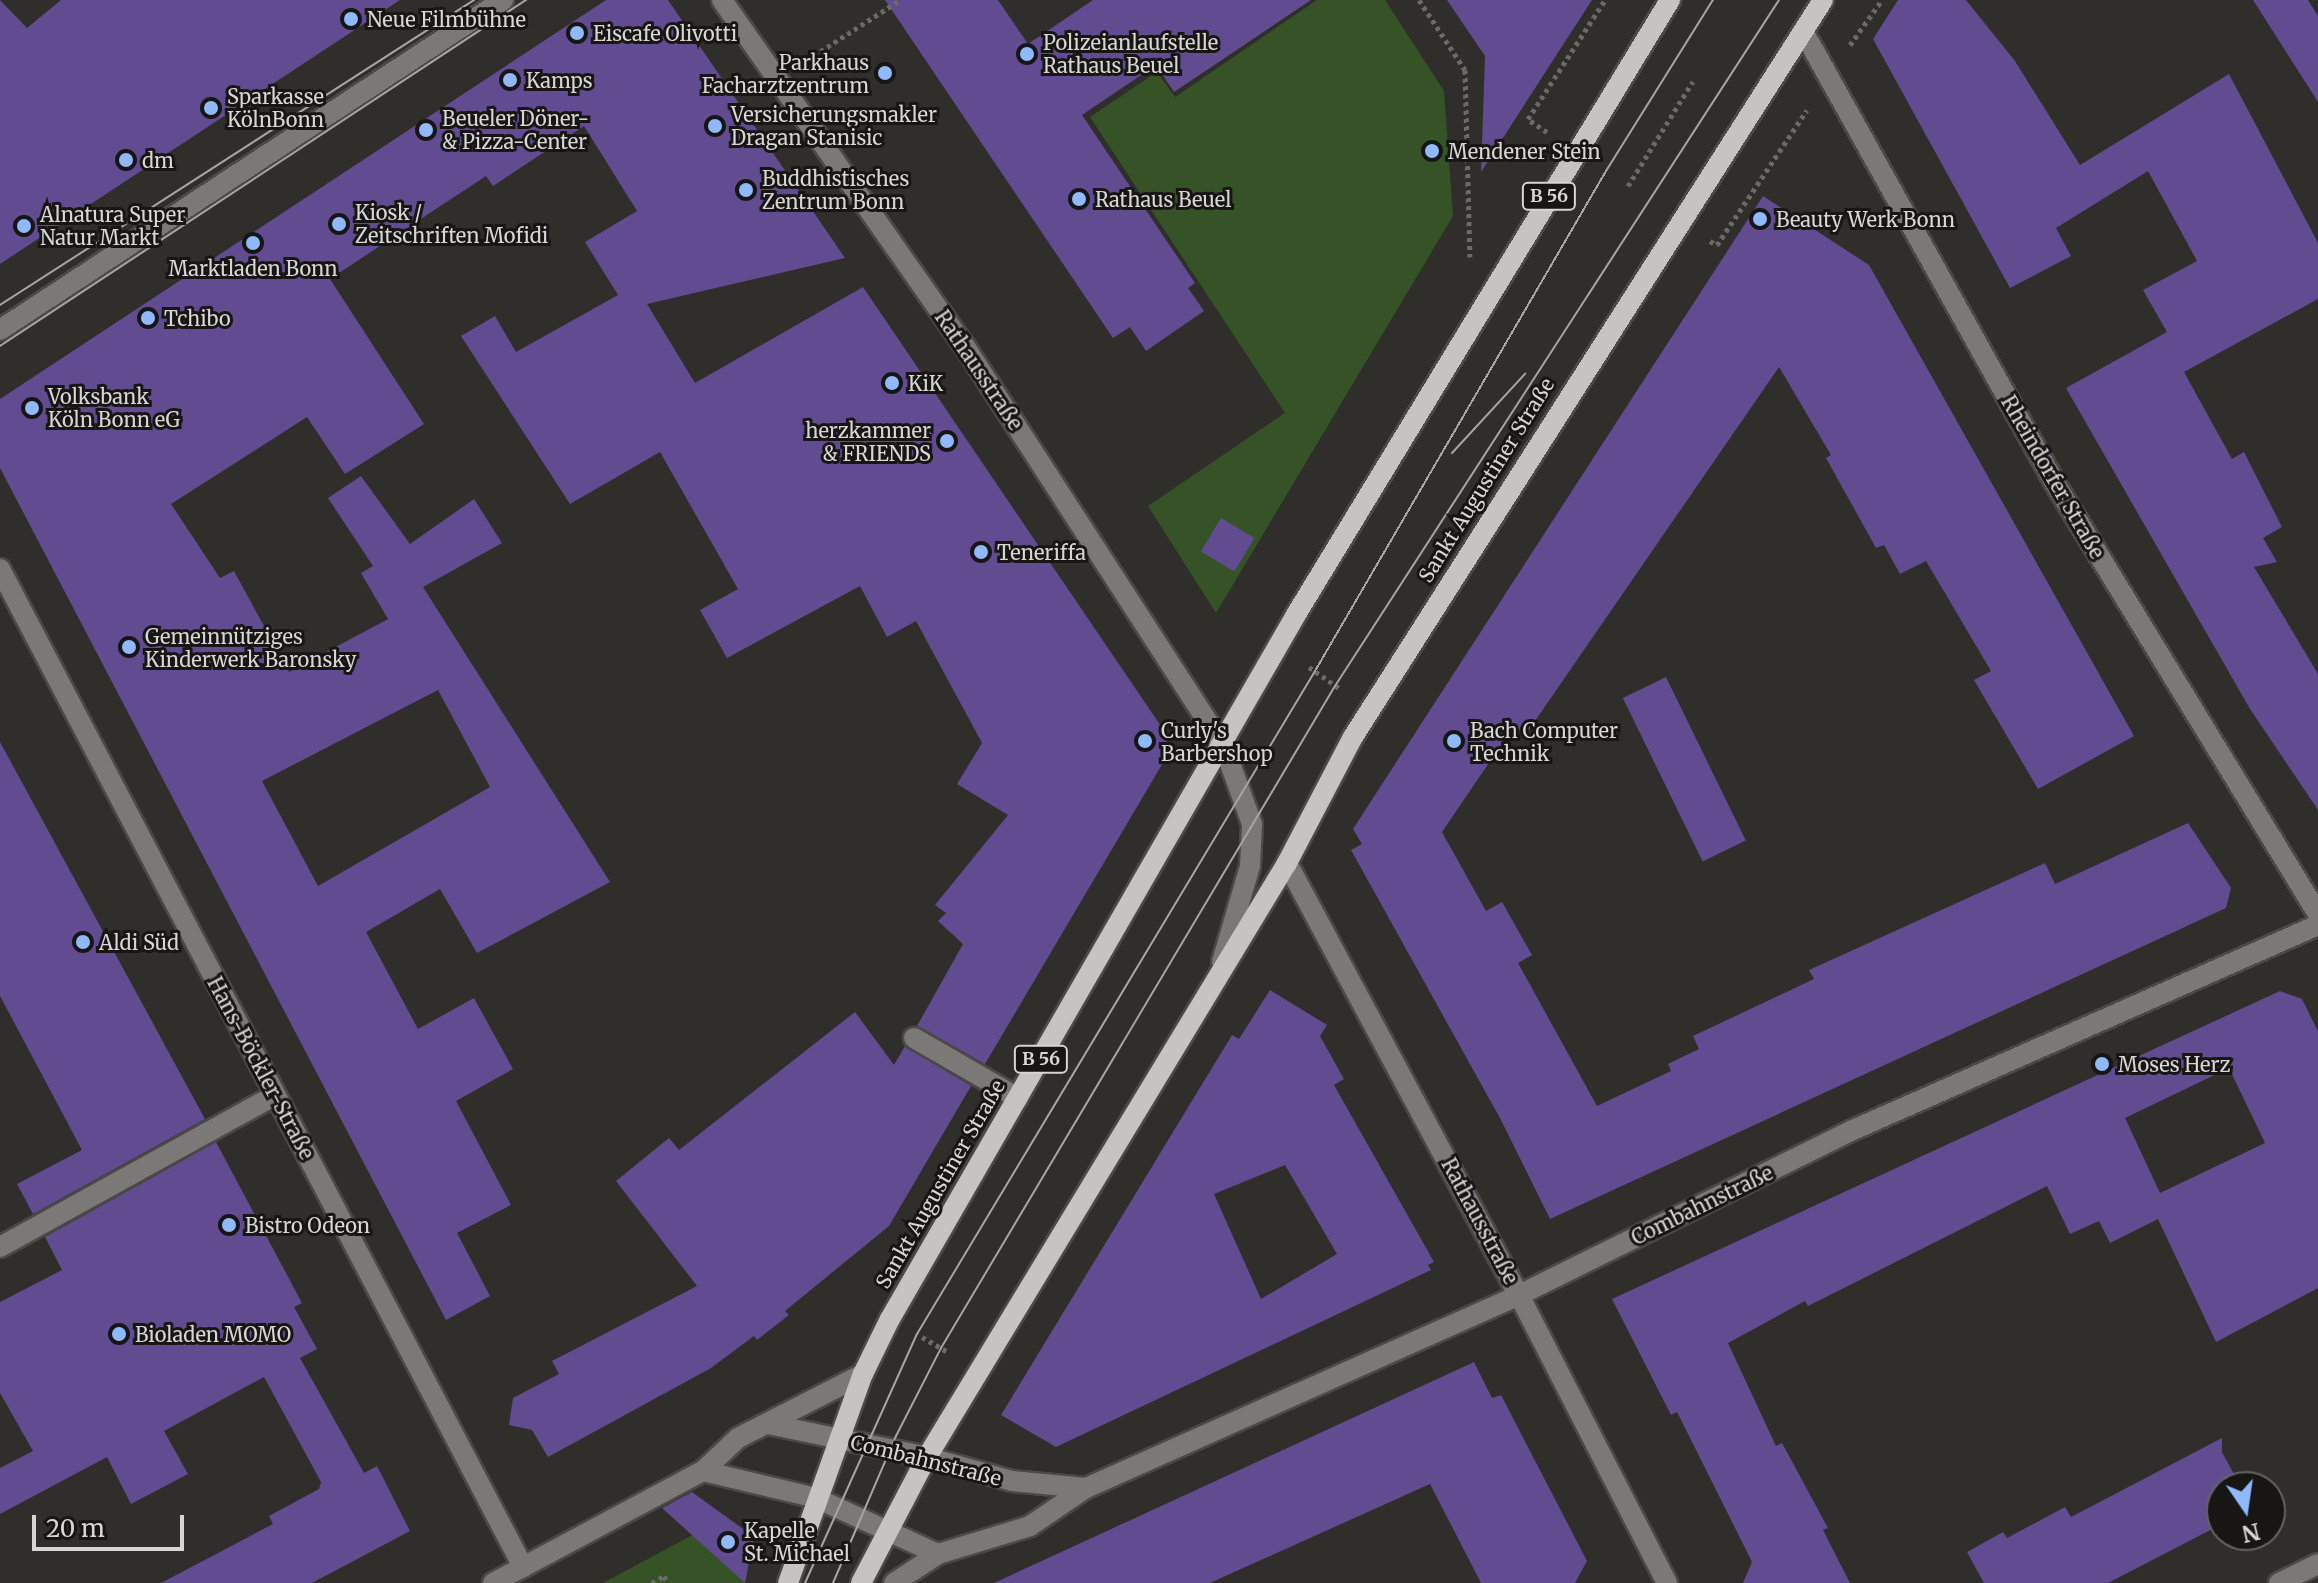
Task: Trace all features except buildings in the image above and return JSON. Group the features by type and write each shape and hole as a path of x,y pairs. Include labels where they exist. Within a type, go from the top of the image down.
{"main road":[{"name":"Sankt Augustiner Straße","path":"788,1583 863,1374 890,1319 1224,747 1279,645 1670,0"},
{"name":"Sankt Augustiner Straße","path":"861,1583 927,1457 1222,962 1287,863 1371,709 1823,0"}],"street":[{"path":"0,330 503,0"},
{"name":"Rathausstraße","path":"722,0 964,345 1224,747"},
{"name":"Rheindorfer Straße","path":"1803,31 2063,497 2318,914"},
{"name":"Hans-Böckler-Straße","path":"0,569 523,1567"},
{"name":"Sankt Augustiner Straße","path":"1222,962 1250,866 1252,824 1224,747"},
{"name":"Rathausstraße","path":"1287,863 1519,1295 1667,1583"},
{"name":"Combahnstraße","path":"894,1583 938,1554 1030,1526 1086,1488 1519,1295 1853,1130 2318,925"},
{"path":"914,1038 1018,1098"},
{"path":"0,1247 275,1095"},
{"path":"493,1583 703,1471 738,1438 863,1374"},
{"name":"Combahnstraße","path":"768,1424 927,1457 1012,1481 1086,1488"},
{"path":"703,1471 816,1498 938,1554"},
{"path":"2279,1583 2318,1564"}],"path":[{"path":"777,79 900,0"},
{"path":"1419,0 1465,70 1470,259"},
{"path":"1551,135 1528,119 1605,0"},
{"path":"1707,239 1717,245 1882,0"},
{"path":"1628,186 1693,81"},
{"path":"1279,645 1371,709"},
{"path":"890,1319 979,1369"},
{"path":"652,1583 664,1576 668,1583"}],"green space":[{"path":"1317,0 1385,0 1444,91 1453,216 1216,613 1148,506 1285,413 1090,117 1157,72 1175,97"},
{"path":"726,1517 754,1537 744,1583 603,1583"}],"tram line":[{"path":"0,305 474,0"},
{"path":"0,346 526,0"},
{"path":"805,1583 917,1334 1315,671 1606,171 1713,0"},
{"path":"833,1583 896,1436 941,1348 1335,686 1779,0"},
{"path":"1452,453 1525,374"}],"place":[{"name":"Neue Filmbühne","path":"351,19"},
{"name":"Eiscafe Olivotti","path":"577,33"},
{"name":"Polizeianlaufstelle Rathaus Beuel","path":"1027,54"},
{"name":"Parkhaus Facharztzentrum","path":"885,73"},
{"name":"Kamps","path":"510,80"},
{"name":"Sparkasse KölnBonn","path":"211,108"},
{"name":"Versicherungsmakler Dragan Stanisic","path":"715,126"},
{"name":"Beueler Döner- & Pizza-Center","path":"426,130"},
{"name":"Mendener Stein","path":"1432,151"},
{"name":"dm","path":"126,160"},
{"name":"Buddhistisches Zentrum Bonn","path":"746,190"},
{"name":"Rathaus Beuel","path":"1079,199"},
{"name":"Beauty Werk Bonn","path":"1760,219"},
{"name":"Kiosk / Zeitschriften Mofidi","path":"339,224"},
{"name":"Alnatura Super Natur Markt","path":"24,226"},
{"name":"Marktladen Bonn","path":"253,243"},
{"name":"Tchibo","path":"148,318"},
{"name":"KiK","path":"892,383"},
{"name":"Volksbank Köln Bonn eG","path":"32,408"},
{"name":"herzkammer & FRIENDS","path":"947,441"},
{"name":"Teneriffa","path":"981,552"},
{"name":"Gemeinnütziges Kinderwerk Baronsky","path":"129,647"},
{"name":"Curly's Barbershop","path":"1145,741"},
{"name":"Bach Computer Technik","path":"1454,741"},
{"name":"Aldi Süd","path":"83,942"},
{"name":"Moses Herz","path":"2102,1064"},
{"name":"Bistro Odeon","path":"229,1225"},
{"name":"Bioladen MOMO","path":"119,1334"},
{"name":"Kapelle St. Michael","path":"728,1542"}]}
